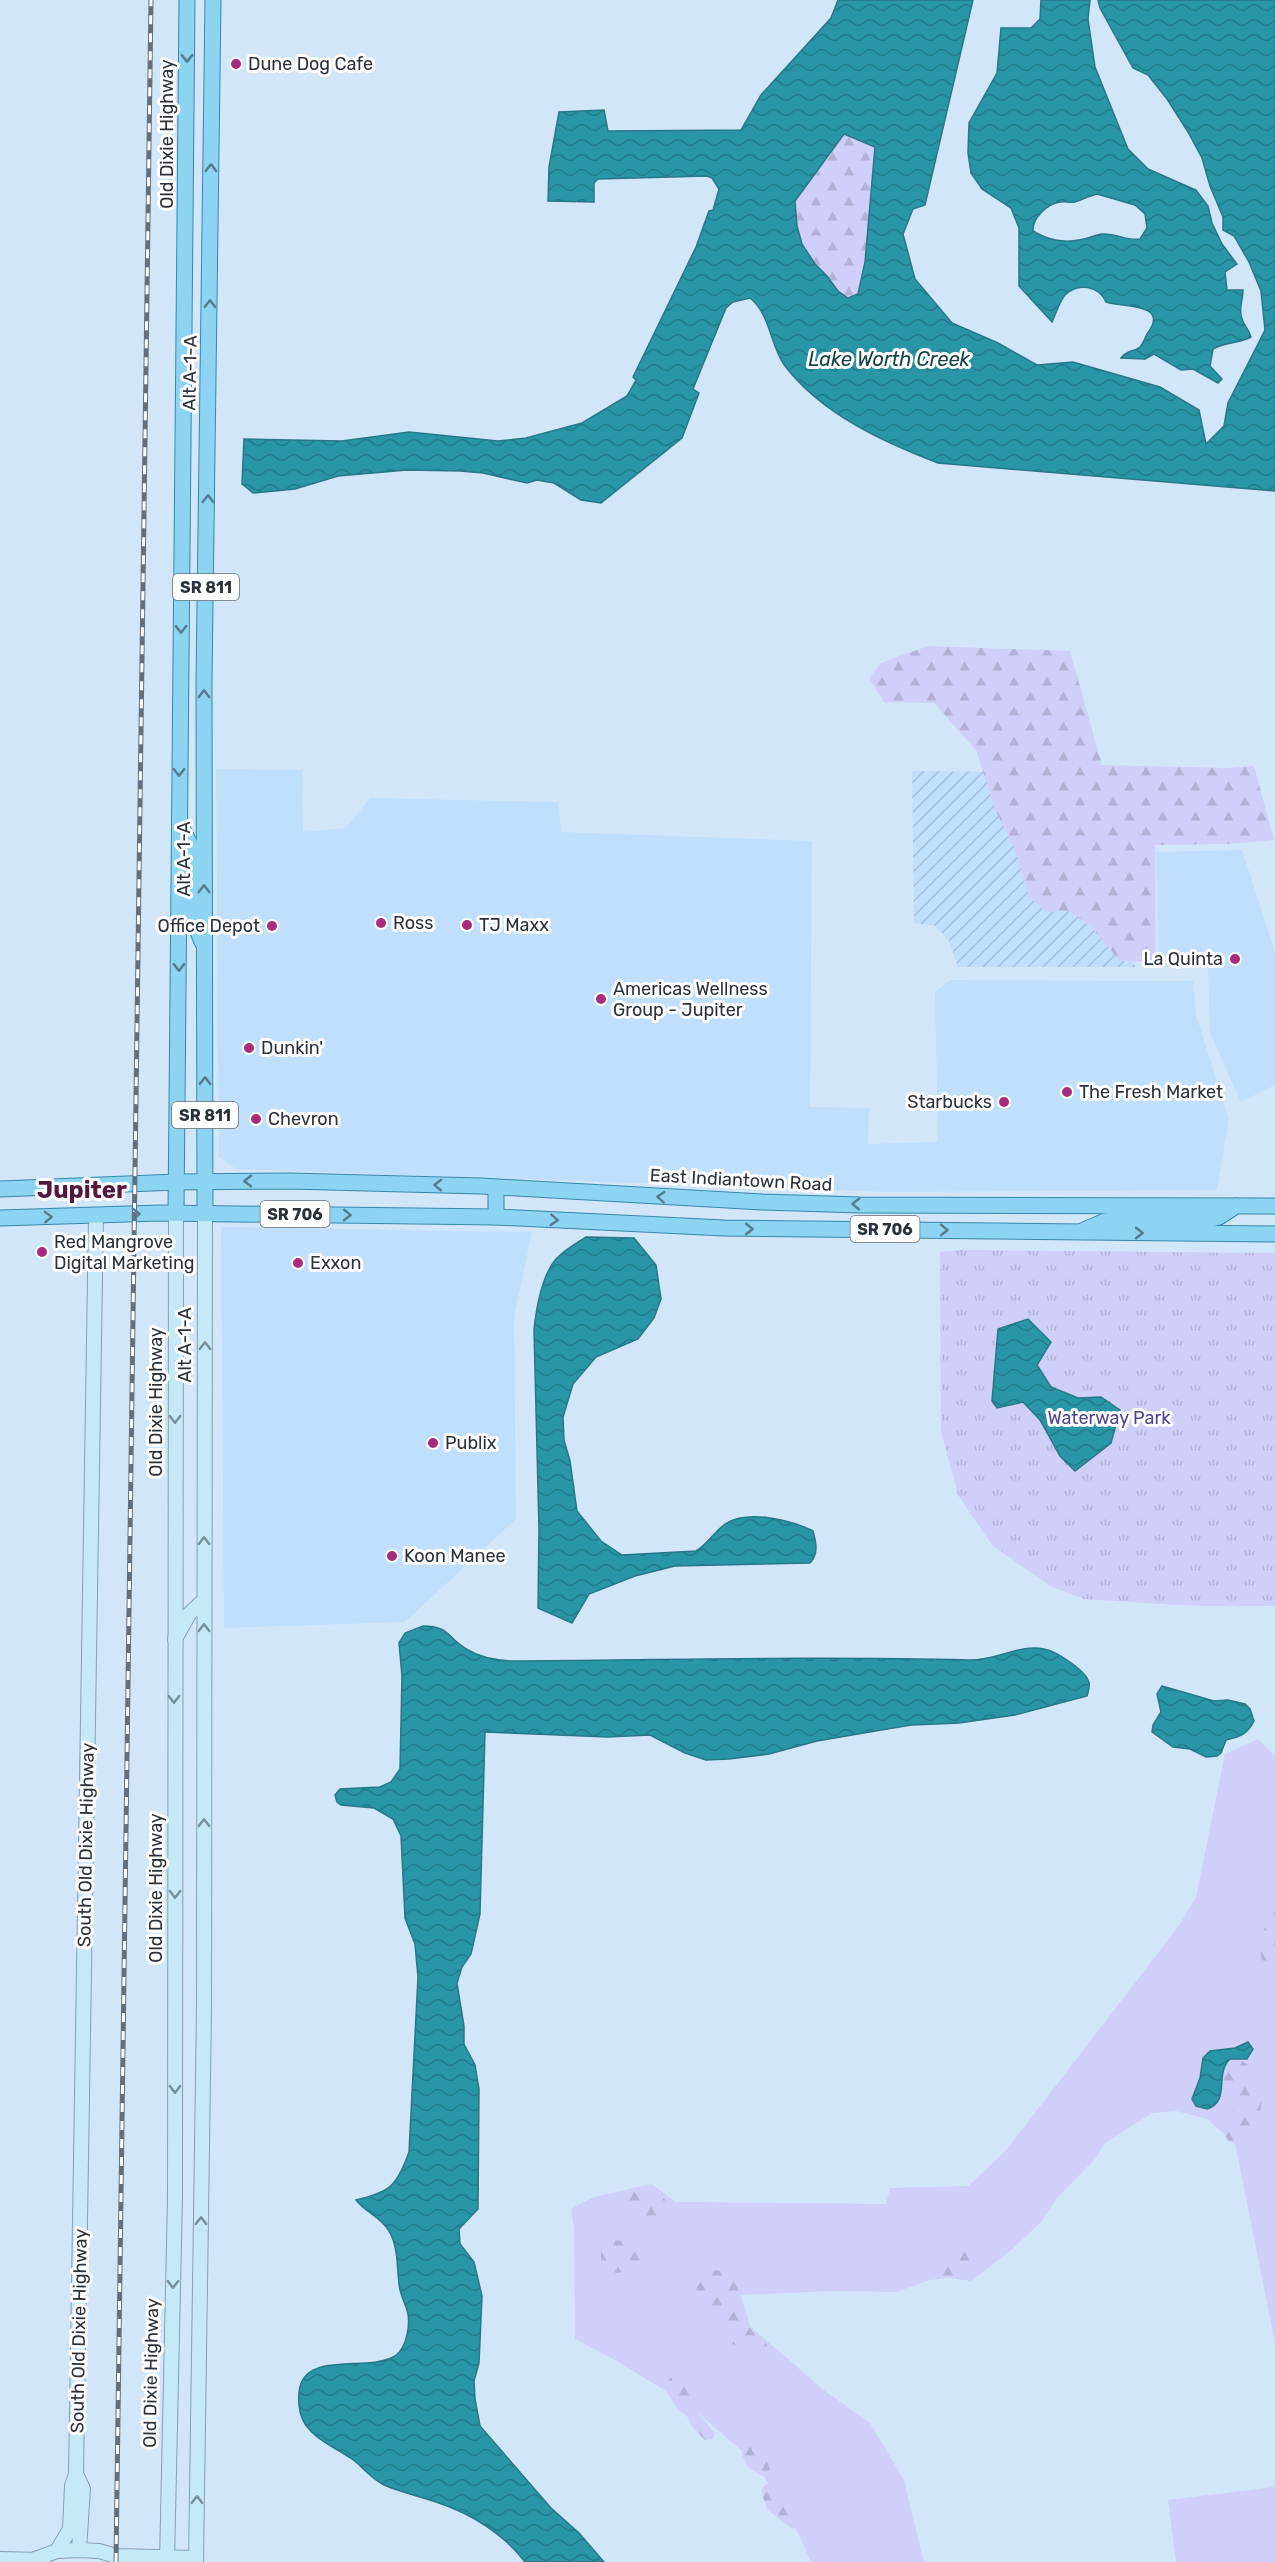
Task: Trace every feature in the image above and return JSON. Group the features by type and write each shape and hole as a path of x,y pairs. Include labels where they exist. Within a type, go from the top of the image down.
{"main road":[{"name":"Old Dixie Highway","path":"186,268 188,0"},
{"name":"Alt A-1-A","path":"204,1600 204,681 213,0"},
{"name":"Alt A-1-A","path":"176,1213 186,268"},
{"path":"179,821 190,844 190,912 204,948"},
{"name":"East Indiantown Road","path":"205,1182 290,1181 496,1187 752,1202 860,1205 924,1203 1275,1206"},
{"name":"SR 706","path":"0,1189 205,1182"},
{"path":"496,1187 496,1217"},
{"path":"1079,1233 1105,1221 1123,1219 1207,1220 1219,1217 1236,1206"},
{"name":"Old Dixie Highway","path":"167,2560 175,2185 176,1213"},
{"name":"SR 706","path":"0,1218 176,1213 496,1217 724,1228 1275,1234"},
{"name":"South Old Dixie Highway","path":"54,2557 70,2529 72,2486 76,2474 96,1215"},
{"path":"174,1641 189,1614 204,1600"},
{"name":"SR 811","path":"196,2560 204,2008 204,1600"},
{"name":"South Old Dixie Highway","path":"76,2474 83,2489 79,2550"},
{"path":"0,2559 54,2557 79,2550 99,2551 110,2556 196,2560"},
{"path":"95,2562 110,2556"}],"shaded area":[{"path":"216,769 302,770 303,832 346,828 370,798 558,802 561,832 812,841 810,1107 869,1108 868,1144 938,1142 935,992 950,980 1193,981 1196,1015 1229,1119 1217,1190 887,1192 236,1169 219,1157"},
{"path":"912,771 998,772 1136,967 958,967 949,941 936,926 914,923"},
{"path":"1242,850 1275,952 1275,1085 1241,1102 1210,1033 1208,968 1159,967 1156,852"},
{"path":"221,1227 532,1232 514,1317 516,1519 405,1622 224,1628"}],"green space":[{"path":"843,134 875,147 865,262 858,294 848,298 838,291 815,264 802,244 797,226 795,201"},
{"path":"928,646 1070,651 1102,765 1227,768 1254,766 1274,840 1228,844 1155,845 1156,962 1119,961 1103,940 1080,918 1066,911 1046,912 1029,897 1015,850 996,811 976,750 934,703 884,702 869,678 881,663"},
{"name":"Waterway Park","path":"959,1250 1275,1253 1275,1606 1196,1606 1084,1599 1050,1586 992,1545 958,1495 941,1431 940,1252"},
{"path":"1258,1739 1275,1756 1275,2343 1235,2143 1207,2119 1176,2111 1152,2113 1105,2143 1096,2158 1056,2199 1041,2222 1010,2251 971,2281 950,2278 930,2280 896,2292 834,2291 741,2295 750,2326 825,2391 870,2423 904,2480 924,2562 811,2562 797,2531 756,2463 690,2406 617,2361 575,2339 574,2228 571,2209 594,2197 652,2184 675,2202 886,2204 890,2188 969,2186 1008,2148 1178,1927 1196,1897 1225,1754"},
{"path":"1275,1908 1275,1971 1273,1972 1266,1966 1260,1950 1263,1932"},
{"path":"1240,2060 1250,2068 1261,2093 1261,2106 1254,2136 1246,2148 1228,2141 1220,2125 1221,2119 1234,2109 1235,2105 1224,2089 1224,2070 1234,2061"},
{"path":"655,2187 666,2201 667,2213 664,2216 648,2217 639,2222 632,2220 614,2202 615,2197"},
{"path":"612,2240 626,2241 631,2246 644,2246 649,2251 647,2259 636,2261 629,2271 615,2273 609,2271 602,2264 601,2252 603,2244"},
{"path":"957,2242 976,2261 977,2265 966,2277 937,2278 933,2275 933,2270 952,2252"},
{"path":"716,2270 757,2281 759,2287 739,2295 746,2323 767,2346 745,2348 724,2340 717,2317 695,2297 698,2279"},
{"path":"681,2376 691,2385 694,2396 690,2404 715,2433 713,2439 705,2440 691,2425 687,2416 677,2409 664,2387 670,2378"},
{"path":"751,2445 759,2449 769,2462 770,2471 762,2476 748,2467 741,2453"},
{"path":"774,2482 794,2501 795,2527 792,2529 767,2509 761,2491 766,2484"},
{"path":"1275,2487 1275,2562 1176,2562 1168,2500"}],"water":[{"name":"Lake Worth Creek","path":"838,0 973,0 925,205 913,209 903,234 915,279 952,323 998,343 1037,365 1073,362 1160,387 1199,410 1206,444 1224,426 1228,403 1265,330 1261,291 1249,262 1234,236 1223,230 1223,217 1210,186 1202,158 1188,132 1148,75 1133,68 1100,8 1098,0 1275,0 1275,491 938,463 875,436 835,412 817,398 785,366 762,313 750,298 733,302 726,308 693,389 699,393 682,438 601,503 581,500 554,483 537,480 527,483 483,473 460,471 407,470 338,476 295,489 253,493 242,484 244,439 342,441 409,432 498,441 526,438 582,423 627,396 636,380 633,377 696,247 709,211 713,210 719,189 712,178 707,176 598,179 594,183 594,202 548,201 549,167 559,112 604,110 608,131 741,130 761,95 831,18","holes":["844,134 875,147 865,262 858,294 848,298 838,291 815,264 802,244 797,226 795,201"]},
{"path":"1041,0 1090,0 1088,19 1095,67 1128,149 1148,169 1196,190 1208,206 1212,223 1222,244 1237,264 1225,272 1227,290 1243,290 1241,315 1251,337 1213,349 1210,366 1222,379 1218,383 1193,369 1181,370 1154,354 1145,359 1121,358 1138,349 1142,344 1153,324 1153,316 1149,311 1106,302 1098,292 1082,287 1065,295 1052,322 1019,286 1019,228 1011,208 982,189 971,173 968,153 969,123 997,73 1001,28 1031,28 1040,19","holes":["1097,194 1135,205 1145,214 1147,228 1140,239 1102,234 1073,241 1062,241 1044,237 1033,231 1035,221 1041,212 1055,203 1075,202"]},
{"path":"586,1237 634,1238 656,1265 661,1299 654,1318 638,1339 596,1357 573,1384 563,1417 564,1440 570,1461 577,1511 601,1541 622,1555 696,1551 723,1526 736,1519 758,1517 782,1520 813,1531 816,1552 810,1563 675,1566 635,1576 589,1594 572,1623 538,1608 539,1529 535,1322 540,1293 551,1266 570,1247"},
{"path":"1028,1319 1051,1342 1037,1365 1051,1387 1078,1398 1101,1397 1120,1410 1111,1443 1075,1471 1060,1456 1040,1420 1023,1402 997,1408 992,1401 998,1329"},
{"path":"423,1626 444,1630 461,1646 478,1655 510,1661 797,1658 979,1660 1034,1648 1044,1649 1063,1657 1083,1673 1089,1683 1087,1696 1015,1715 959,1723 911,1725 817,1741 769,1754 729,1759 706,1760 685,1753 650,1735 608,1737 485,1732 480,1914 471,1954 462,1967 457,1983 464,2026 464,2044 475,2065 479,2089 478,2209 459,2229 460,2244 474,2262 482,2296 479,2363 474,2381 475,2399 480,2426 551,2508 579,2533 604,2562 525,2562 507,2542 473,2518 379,2482 352,2459 315,2435 305,2424 299,2409 299,2393 303,2379 311,2371 338,2364 383,2361 395,2356 405,2341 408,2328 408,2315 401,2294 397,2256 392,2237 386,2226 356,2200 377,2194 391,2186 400,2173 409,2152 418,1977 415,1944 405,1918 401,1836 393,1819 374,1808 341,1805 337,1802 335,1795 340,1789 380,1787 391,1782 400,1769 402,1676 399,1643 405,1633"},
{"path":"1162,1686 1214,1701 1228,1700 1245,1704 1250,1709 1254,1721 1242,1735 1226,1740 1221,1753 1217,1756 1206,1757 1190,1749 1173,1747 1152,1732 1153,1725 1161,1712 1157,1694"},
{"path":"1248,2042 1253,2049 1247,2059 1230,2059 1225,2065 1221,2094 1214,2105 1207,2109 1196,2106 1192,2099 1200,2078 1203,2058 1210,2051 1235,2048"}],"railway":[{"path":"116,2562 151,0"}],"place":[{"name":"Dune Dog Cafe","path":"236,64"},
{"name":"Ross","path":"381,923"},
{"name":"TJ Maxx","path":"467,925"},
{"name":"Office Depot","path":"272,926"},
{"name":"La Quinta","path":"1235,959"},
{"name":"Americas Wellness Group - Jupiter","path":"601,999"},
{"name":"Dunkin'","path":"249,1048"},
{"name":"The Fresh Market","path":"1067,1092"},
{"name":"Starbucks","path":"1004,1102"},
{"name":"Chevron","path":"256,1119"},
{"name":"Red Mangrove Digital Marketing","path":"42,1252"},
{"name":"Exxon","path":"298,1263"},
{"name":"Publix","path":"433,1443"},
{"name":"Koon Manee","path":"392,1556"}],"district":[{"name":"Jupiter","path":"82,1190"}]}
